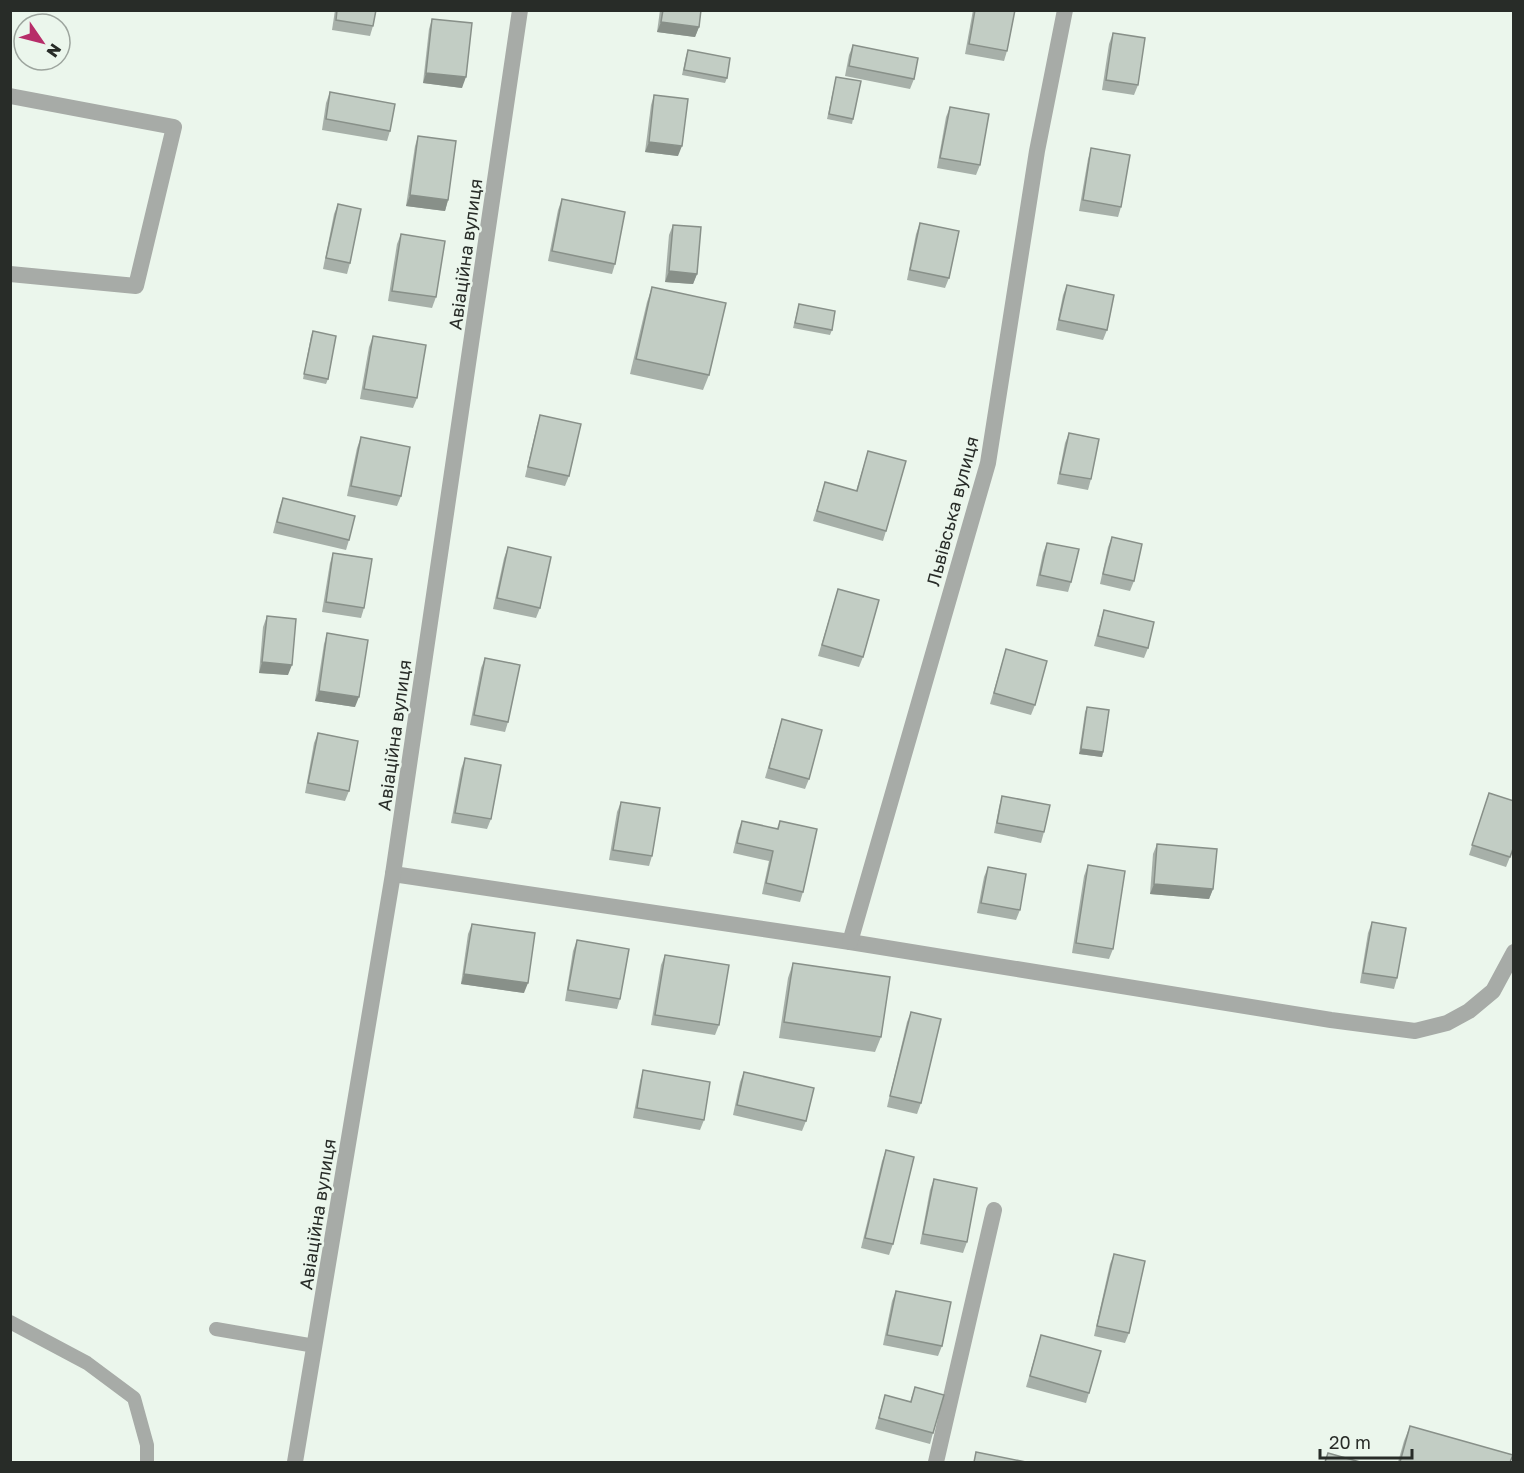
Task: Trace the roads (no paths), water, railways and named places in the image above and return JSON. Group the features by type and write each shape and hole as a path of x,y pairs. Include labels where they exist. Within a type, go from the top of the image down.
{"street":[{"name":"Авіаційна вулиця","path":"295,1462 393,874 520,10"},
{"name":"Львівська вулиця","path":"850,942 988,463 1037,151 1065,10"},
{"path":"10,96 174,127 136,286 10,274"},
{"path":"393,874 850,942 1320,1018 1415,1031 1447,1023 1469,1011 1493,991 1514,952"},
{"path":"936,1462 994,1210"}],"lane":[{"path":"10,1322 87,1363 134,1398 147,1445 147,1462"},
{"path":"216,1329 315,1346"}]}
